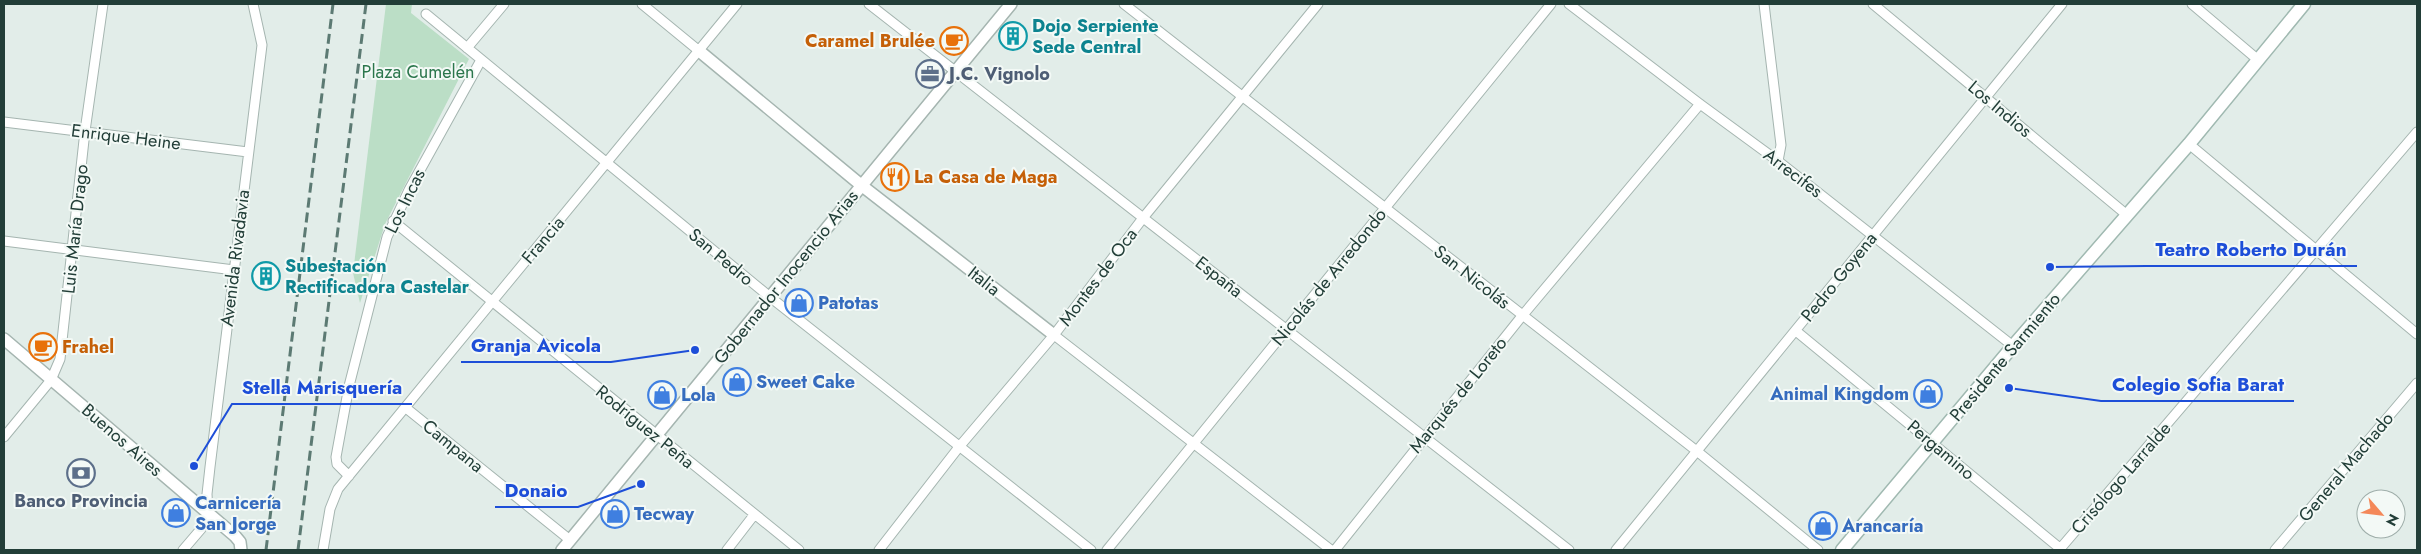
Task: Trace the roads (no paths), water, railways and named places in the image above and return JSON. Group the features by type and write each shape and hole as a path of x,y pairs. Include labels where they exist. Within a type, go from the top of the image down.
{"main road":[{"name":"Presidente Sarmiento","path":"1842,550 2013,346 2188,144 2304,4"}],"street":[{"name":"Luis María Drago","path":"4,436 51,380 60,358 85,131 103,4"},
{"name":"Avenida Rivadavia","path":"208,514 207,494 262,44 253,4"},
{"path":"467,48 504,4"},
{"name":"Italia","path":"642,4 861,185 1333,550"},
{"name":"Francia","path":"349,476 737,4"},
{"name":"España","path":"871,4 1569,550"},
{"name":"Gobernador Inocencio Arias","path":"562,550 1011,4"},
{"name":"San Nicolás","path":"1124,4 1240,97 1698,452 1818,550"},
{"name":"Montes de Oca","path":"879,550 959,447 1054,335 1143,218 1240,97 1318,4"},
{"name":"Nicolás de Arredondo","path":"1107,550 1196,444 1286,330 1551,4"},
{"name":"Arrecifes","path":"1569,4 1778,161 2013,346"},
{"path":"1764,4 1781,145 1778,161"},
{"name":"Los Indios","path":"1873,4 2127,215"},
{"name":"Pedro Goyena","path":"1616,550 1698,452 2062,4"},
{"path":"2192,4 2257,59"},
{"name":"San Pedro","path":"426,14 770,297 1091,550"},
{"name":"Los Incas","path":"349,476 337,464 348,386 393,221 481,60"},
{"name":"Marqués de Loreto","path":"1333,550 1522,316 1700,104"},
{"name":"Enrique Heine","path":"4,122 248,152"},
{"name":"Crisólogo Larralde","path":"2061,550 2417,132"},
{"path":"2188,144 2417,334"},
{"name":"Rodríguez Peña","path":"393,221 655,436 799,550"},
{"path":"4,241 234,270"},
{"name":"Pergamino","path":"1796,331 2061,550"},
{"name":"Buenos Aires","path":"4,338 208,514 241,546"},
{"name":"General Machado","path":"2275,550 2417,383"},
{"name":"Campana","path":"406,408 570,540"},
{"path":"323,550 334,497 349,476"},
{"path":"184,550 201,529 208,514"},
{"path":"727,550 754,515"}],"railway":[{"path":"266,550 333,4"},
{"path":"298,550 366,4"}],"place":[{"name":"Dojo Serpiente Sede Central","path":"1013,36"},
{"name":"Caramel Brulée","path":"954,41"},
{"name":"J.C. Vignolo","path":"930,74"},
{"name":"La Casa de Maga","path":"895,177"},
{"name":"Teatro Roberto Durán","path":"2050,267"},
{"name":"Subestación Rectificadora Castelar","path":"266,276"},
{"name":"Patotas","path":"799,303"},
{"name":"Frahel","path":"43,347"},
{"name":"Granja Avicola","path":"695,350"},
{"name":"Sweet Cake","path":"737,382"},
{"name":"Colegio Sofia Barat","path":"2009,388"},
{"name":"Animal Kingdom","path":"1928,394"},
{"name":"Lola","path":"662,395"},
{"name":"Stella Marisquería","path":"194,466"},
{"name":"Banco Provincia","path":"81,473"},
{"name":"Donaio","path":"641,484"},
{"name":"Carnicería San Jorge","path":"176,513"},
{"name":"Tecway","path":"615,514"},
{"name":"Arancaría","path":"1823,526"}],"park label":[{"name":"Plaza Cumelén","path":"418,72"}]}
